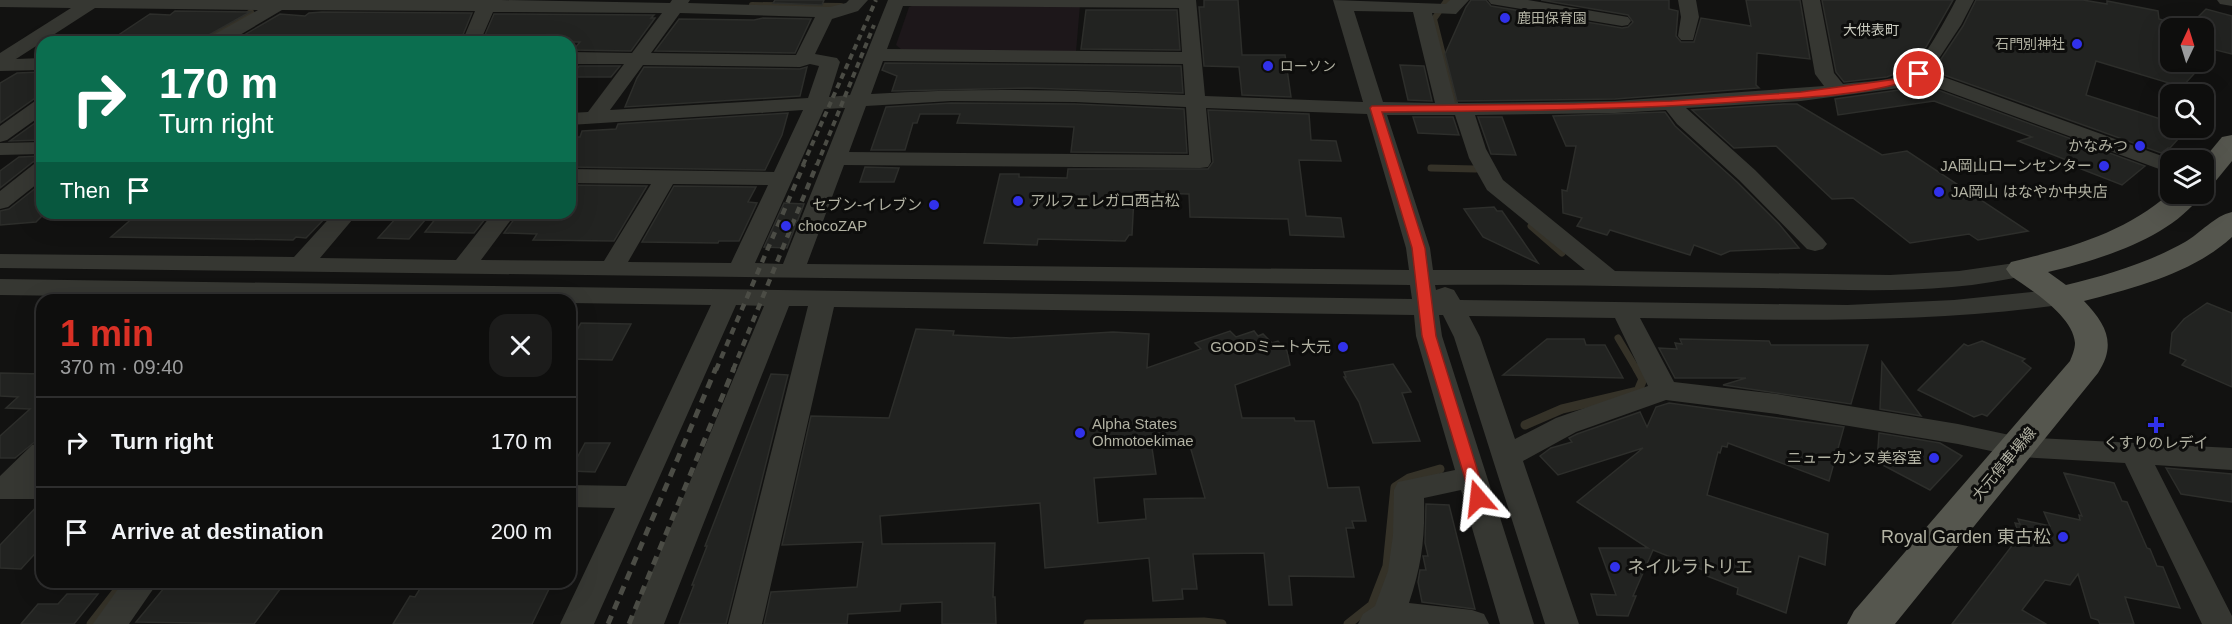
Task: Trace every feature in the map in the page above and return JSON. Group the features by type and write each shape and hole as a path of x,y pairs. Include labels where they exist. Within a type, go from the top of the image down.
{"main road":[{"path":"2214,165 2232,143"},
{"path":"2022,269 2076,257 2129,235 2177,204"},
{"path":"2060,297 2121,282 2183,256 2232,221"},
{"name":"大元停車場線","path":"1869,624 2086,365 2092,343 2084,323 2060,297 2022,269"}],"street":[{"path":"0,2 678,4 830,12 852,8 859,0"},
{"path":"793,270 897,0 1187,1 1200,162 837,158"},
{"path":"1497,0 1622,21"},
{"path":"1687,0 1690,17 1687,36"},
{"path":"1811,0 1825,74 1837,89"},
{"path":"576,119 817,102 951,96 1456,109 1672,104 1801,95 1899,82 1919,74 1952,25 1965,0"},
{"path":"2226,0 2232,1"},
{"path":"40,36 93,1"},
{"path":"225,36 282,2"},
{"path":"474,36 489,3"},
{"path":"1562,624 1467,337 1438,307 1343,3 1440,6 1456,109 1466,123 1488,175 1495,185 1584,261 1609,279"},
{"path":"595,117 678,4"},
{"path":"808,58 805,55 824,16 830,12"},
{"path":"0,63 36,39"},
{"path":"874,55 1192,58"},
{"path":"576,58 800,61 808,58 830,62 817,102 740,270"},
{"path":"0,63 36,64"},
{"path":"1919,74 2160,163"},
{"path":"1672,104 1684,120 1747,175 1815,243"},
{"path":"0,136 36,109"},
{"path":"0,149 36,148"},
{"path":"0,202 36,175"},
{"path":"576,176 782,179"},
{"path":"612,268 666,177"},
{"path":"301,264 342,219"},
{"path":"464,266 500,219"},
{"path":"0,261 1890,283 1959,278 2022,269"},
{"path":"0,287 253,294"},
{"path":"576,297 1924,312 2060,297"},
{"path":"577,624 727,297"},
{"path":"647,624 780,298"},
{"path":"745,624 823,298"},
{"path":"1438,307 1429,336 1517,624"},
{"path":"1623,309 1664,390"},
{"path":"1506,457 1566,425 1664,390 1777,404 1958,434 2019,447 2232,459"},
{"path":"2134,452 2221,614"},
{"path":"4,488 36,458"},
{"path":"1472,477 1409,490 1409,535 1404,570 1382,619 1472,624"},
{"path":"4,488 36,488"},
{"path":"576,496 635,497"},
{"path":"110,624 137,588"}],"shaded area":[{"path":"917,4 1080,5 1076,52 902,50 896,45 909,7"}],"building":[{"path":"775,0 824,0 822,5 773,3"},
{"path":"1204,0 1238,0 1242,55 1285,55 1291,97 1242,95 1239,67 1204,66 1199,7 1204,7"},
{"path":"1471,0 1486,0 1491,6 1622,28 1628,27 1633,22 1628,15 1541,0 1669,0 1669,9 1678,11 1676,36 1681,42 1694,42 1701,18 1751,26 1746,0 1800,0 1810,59 1757,53 1756,85 1759,88 1615,99 1457,101 1445,54"},
{"path":"1822,0 1953,0 1926,47 1910,68 1887,77 1844,82 1836,72"},
{"path":"1976,0 2083,0 2107,4 2107,1 2158,11 2160,72 2196,72 2185,84 2172,84 2096,61 2086,95 2160,119 2160,138 2179,138 2170,148 2160,150 2160,153 1933,71 1963,26"},
{"path":"2206,9 2232,16 2232,54 2216,50 2214,52 2214,18 2197,18"},
{"path":"1086,10 1177,10 1180,50 1081,49"},
{"path":"175,11 250,12 207,36 117,36 150,14 170,15"},
{"path":"309,13 472,13 462,36 242,36 280,14 305,16"},
{"path":"494,14 654,15 651,18 655,18 631,51 576,50 580,42 576,42 576,36 485,36"},
{"path":"763,18 811,19 795,53 655,51 679,19 754,20"},
{"path":"885,63 1181,66 1183,93 1028,88 892,91 897,76 882,70"},
{"path":"1400,65 1424,66 1432,101 1408,100"},
{"path":"579,66 620,66 611,77 576,77 576,70"},
{"path":"644,67 800,69 807,67 800,96 625,107"},
{"path":"36,72 36,98 0,123 0,83 17,73"},
{"path":"1919,83 2145,166 2122,185 2018,141 2032,137 1934,101 1838,115 1835,99 1899,90"},
{"path":"951,103 1075,104 1184,109 1187,153 1071,152 1074,127 957,123 960,114 920,114 917,123 913,123 905,150 871,150 886,107"},
{"path":"1797,104 1882,155 1907,151 2028,231 1978,240 1969,234 1910,243 1853,198 1832,199 1776,146 1734,148 1692,110"},
{"path":"1208,110 1309,114 1311,140 1336,141 1341,161 1299,160 1306,216 1341,218 1344,237 1290,235 1288,219 1190,217 1189,194 1150,193 1150,197 1134,196 1132,235 1129,235 1125,241 1038,239 1037,245 984,243 1000,174 1019,174 1019,177 1067,178 1068,169 1208,169 1213,162"},
{"path":"1665,112 1675,126 1737,182 1779,224 1799,248 1730,251 1721,255 1694,245 1690,255 1610,230 1607,235 1577,226 1582,218 1563,213 1562,190 1567,191 1576,146 1566,146 1553,116"},
{"path":"788,113 782,135 765,170 576,167 576,137 580,137 582,131 616,129 618,124"},
{"path":"1413,117 1453,117 1459,135 1418,133"},
{"path":"1478,117 1502,117 1516,155 1491,154"},
{"path":"36,122 36,140 10,141"},
{"path":"36,156 36,161 0,188 0,171 19,157"},
{"path":"865,167 899,168 894,182 860,182"},
{"path":"576,185 647,186 614,241 533,240 537,234 504,233 514,219 576,219"},
{"path":"674,186 756,187 748,202 757,203 739,241 642,242"},
{"path":"36,188 36,219 39,219 36,222 0,225 0,211 9,209"},
{"name":"chocoZAP","path":"784,203 804,204 787,248 764,247"},
{"path":"1494,207 1497,211 1502,211 1538,263 1483,237 1464,209"},
{"path":"132,219 324,219 306,238 296,237 293,240 111,237"},
{"path":"395,219 426,219 409,239 378,238"},
{"path":"435,219 485,219 474,233 425,232"},
{"path":"2207,303 2232,313 2232,387 2182,365 2186,360 2170,353 2172,333 2184,319"},
{"path":"581,323 631,324 612,360 576,359 576,332"},
{"path":"916,329 954,331 953,335 1011,338 1113,332 1149,334 1147,368 1201,349 1195,343 1230,331 1236,337 1254,331 1258,336 1263,334 1272,343 1278,341 1287,351 1290,365 1235,385 1242,418 1294,418 1295,421 1314,421 1328,488 1359,487 1366,521 1352,521 1354,528 1346,528 1354,577 1289,576 1292,605 1269,605 1264,553 1193,554 1197,589 1182,589 1183,599 1153,601 1149,558 1045,568 1040,503 880,516 882,544 995,543 993,597 995,597 996,624 942,624 942,602 901,604 900,611 848,614 847,624 764,624 771,592 857,587 863,542 782,545 811,416 889,418","holes":["1190,446 1205,498 1144,499 1146,519 1098,523 1094,478 1156,474 1152,448"]},
{"path":"1547,339 1584,339 1586,345 1605,345 1623,378 1503,375"},
{"path":"1680,339 1769,341 1771,345 1868,345 1851,404 1723,385 1746,378 1675,378 1659,348 1677,349 1675,343 1682,344"},
{"path":"1982,341 2025,359 2022,361 2031,368 1987,416 1982,414 1974,417 1918,390 1964,344 1968,346"},
{"path":"1882,362 1902,390 1921,416 1880,409"},
{"path":"1393,364 1411,392 1402,393 1420,441 1373,443 1359,402 1344,377 1346,377 1344,372"},
{"path":"0,373 36,374 36,441 15,458 0,458 0,436 30,409 6,408 18,397 0,396"},
{"path":"771,374 788,375 726,624 679,624 707,546 705,546"},
{"path":"1669,403 1844,427 1829,481 1728,443 1727,447 1722,446 1720,453 1718,452 1707,495 1828,534 1825,565 1799,556 1786,613 1737,594 1738,588 1707,576 1708,572 1653,550 1633,596 1636,596 1628,616 1597,615 1591,594 1616,595 1599,548 1648,548 1577,502 1643,448 1558,475 1540,456 1551,448 1572,442 1569,438 1577,434 1640,412 1647,427 1656,407"},
{"path":"1879,433 1940,443 1962,456 1930,490 1877,462"},
{"path":"585,443 610,443 595,472 576,471 576,460"},
{"path":"2166,468 2232,474 2232,502 2181,494"},
{"name":"Royal Garden 東古松","path":"2064,473 2114,483 2122,501 2127,502 2157,566 2163,567 2180,608 2125,597 2134,624 2100,624 2098,620 2091,618 2078,574 2070,585 2045,580 2022,610 2046,624 1952,624 2014,543 2023,545 2015,523 2020,524 2018,519 2050,526 2044,512 2080,520 2079,515 2082,516"},
{"path":"1426,504 1449,505 1475,609 1422,602 1418,582 1420,570 1426,570 1423,556 1428,556 1425,543"},
{"path":"36,507 36,553 21,569 0,568 0,545"},
{"path":"164,588 281,588 254,624 136,622"},
{"path":"420,588 550,588 532,624 393,624 410,596 415,597"},
{"path":"67,594 98,594 74,624 21,624 38,604 58,604"}],"waterway":[{"path":"1447,0 1434,19 1457,111"},
{"path":"752,5 841,6"},
{"path":"211,36 251,12"},
{"path":"1431,168 1476,169"},
{"path":"1531,226 1562,253"},
{"path":"1618,338 1637,370"},
{"path":"1525,425 1562,409 1638,391 1643,379 1637,368"},
{"path":"1348,624 1372,605 1387,566 1395,487 1409,478 1440,469"},
{"path":"91,624 119,588"},
{"path":"1088,624 1204,622 1222,624"}],"railway":[{"path":"803,165 876,0"},
{"path":"817,165 874,25"},
{"path":"716,370 804,164"},
{"path":"733,370 817,164"},
{"path":"608,624 716,368"},
{"path":"629,624 734,368"}],"place":[{"name":"鹿田保育園","path":"1505,18"},
{"name":"石門別神社","path":"2077,44"},
{"name":"ローソン","path":"1268,66"},
{"name":"かなみつ","path":"2140,146"},
{"name":"JA岡山ローンセンター","path":"2104,166"},
{"name":"JA岡山 はなやか中央店","path":"1939,192"},
{"name":"アルフェレガロ西古松","path":"1018,201"},
{"name":"セブン-イレブン","path":"934,205"},
{"name":"chocoZAP","path":"786,226"},
{"name":"GOODミート大元","path":"1343,347"},
{"name":"くすりのレデイ","path":"2156,425"},
{"name":"Alpha States Ohmotoekimae","path":"1080,433"},
{"name":"ニューカンヌ美容室","path":"1934,458"},
{"name":"Royal Garden 東古松","path":"2063,537"},
{"name":"ネイルラトリエ","path":"1615,567"}],"district":[{"name":"大供表町","path":"1871,30"}],"route":[{"path":"1478,498 1429,336 1418,248 1376,108 1464,109 1672,104 1801,95 1899,82 1919,74"}]}
